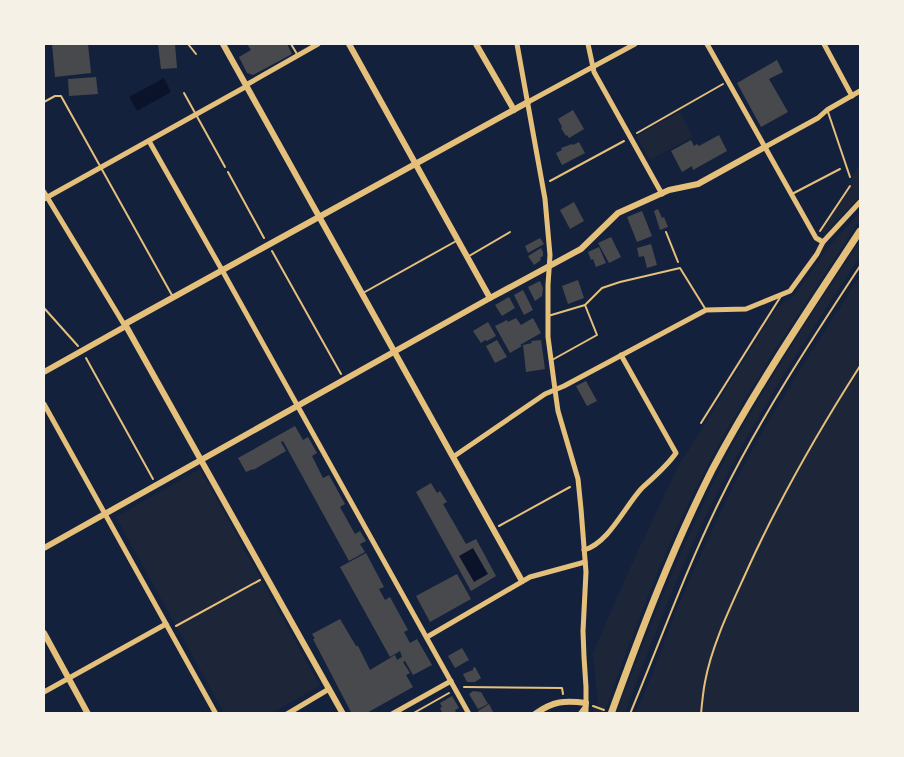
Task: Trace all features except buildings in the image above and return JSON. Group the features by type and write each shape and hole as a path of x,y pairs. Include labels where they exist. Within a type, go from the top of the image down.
{"main road":[{"path":"608,712 666,569 712,471 766,375 861,231"}],"street":[{"path":"223,44 522,581"},
{"path":"318,44 101,168 45,196 126,326 343,714"},
{"path":"349,44 490,298"},
{"path":"476,44 514,110"},
{"path":"517,44 545,199 550,255 548,337 558,411 578,482 585,562 584,640 588,705 586,714"},
{"path":"588,44 592,68 662,194"},
{"path":"44,372 268,244 635,44"},
{"path":"707,44 791,195 816,238 822,242"},
{"path":"824,44 852,96"},
{"path":"44,548 200,459 581,249 618,213 669,190 698,184 818,118 827,110 860,92"},
{"path":"148,141 298,405 469,714"},
{"path":"453,457 545,394 706,310 746,309 790,291 818,254 822,242 861,202"},
{"path":"584,550 594,547 641,489 676,453 621,355"},
{"path":"44,404 216,714"},
{"path":"427,637 530,577 585,562"},
{"path":"44,692 166,624"},
{"path":"44,633 88,714"},
{"path":"392,714 451,681"},
{"path":"287,714 329,690"},
{"path":"535,714 557,702 570,700 588,705"},
{"path":"580,714 588,705"}],"lane":[{"path":"291,44 297,56"},
{"path":"184,93 225,167"},
{"path":"44,102 61,96 173,297"},
{"path":"827,110 850,177"},
{"path":"791,195 840,169"},
{"path":"467,257 510,232"},
{"path":"362,293 458,240"},
{"path":"548,316 585,305 602,288 680,268 706,310"},
{"path":"701,423 781,295"},
{"path":"551,360 597,335 585,305"}],"path":[{"path":"188,44 196,54"},
{"path":"549,182 728,81"},
{"path":"225,167 344,380"},
{"path":"819,232 850,186"},
{"path":"666,232 680,268"},
{"path":"630,714 678,591 720,499 789,375 861,266"},
{"path":"44,308 82,351 156,484"},
{"path":"700,714 710,659 755,552 796,471 861,366"},
{"path":"493,529 578,482"},
{"path":"173,627 263,578"},
{"path":"461,687 554,687 562,688 563,694"},
{"path":"412,714 451,692"},
{"path":"588,705 608,712"}],"shaded area":[{"path":"164,78 171,92 137,111 129,97"},
{"path":"680,112 693,137 650,160 636,136"},
{"path":"860,164 860,196 826,232 820,233 852,186 849,183"},
{"path":"860,212 860,220 760,374 705,470 663,560 604,713 591,714 598,702 593,653 681,460 773,313 793,297 829,246"},
{"path":"860,241 860,257 816,323 734,460 678,577 625,713 616,713 683,548 730,450 776,370"},
{"path":"860,276 860,713 640,714 636,712 684,593 740,473 789,387"},
{"path":"200,469 320,686 271,713 224,713 116,517"},
{"path":"473,548 488,574 474,582 459,556"}]}
